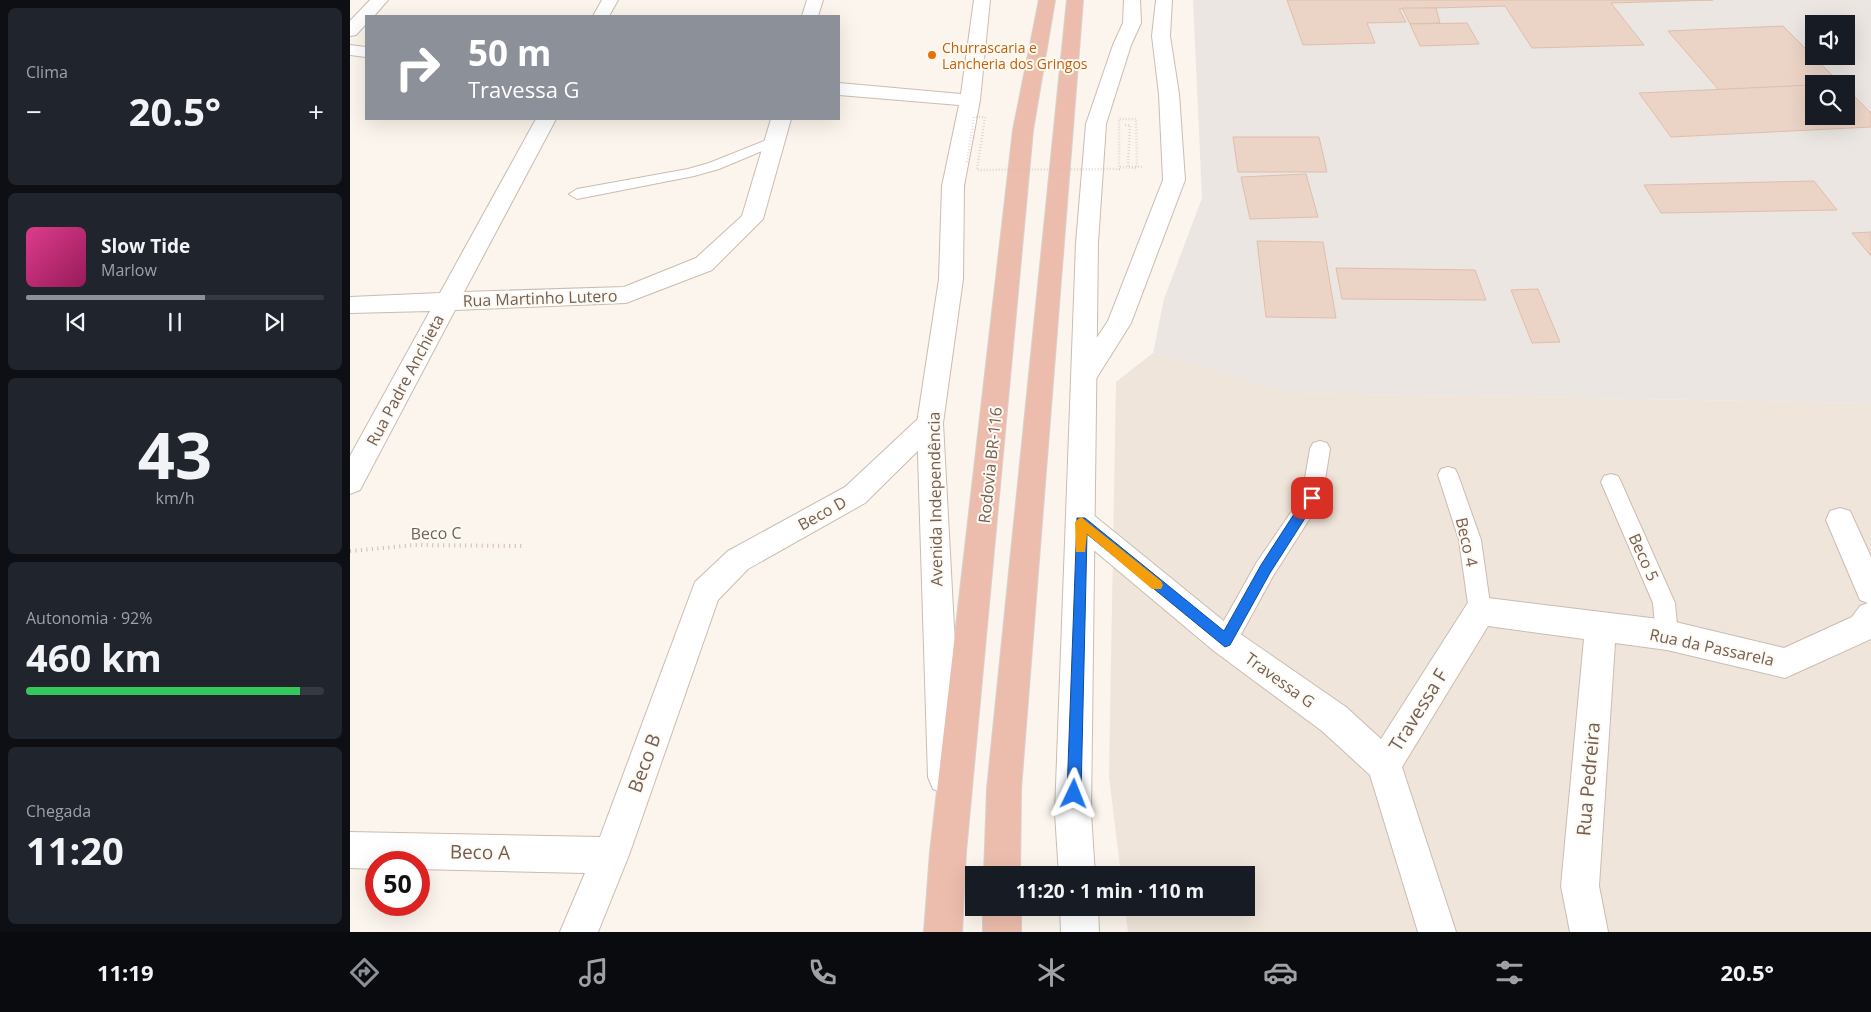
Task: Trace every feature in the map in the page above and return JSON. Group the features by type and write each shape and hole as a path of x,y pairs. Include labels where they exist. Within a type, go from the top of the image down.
{"highway":[{"name":"Rodovia BR-116","path":"943,932 948,852 1023,130 1047,0"},
{"path":"1002,866 1004,789 1075,0"},
{"path":"1002,916 1002,932"}],"street":[{"path":"365,15 380,0"},
{"path":"602,15 610,0"},
{"path":"810,15 815,0"},
{"name":"Avenida Independência","path":"948,852 930,423 951,279 953,186 970,100 982,0"},
{"path":"1076,866 1073,813 1087,243 1096,124 1122,45 1132,23 1132,0"},
{"path":"1085,375 1119,323 1174,180 1168,94 1161,36 1164,0"},
{"path":"350,31 365,16"},
{"path":"350,50 365,52"},
{"path":"840,89 970,100"},
{"name":"Rua Padre Anchieta","path":"350,482 545,120"},
{"name":"Rua Martinho Lutero","path":"350,305 626,296 704,264 752,219 781,120"},
{"name":"Beco D","path":"706,592 738,560 855,495 930,423"},
{"path":"1840,520 1871,590"},
{"name":"Travessa G","path":"1081,522 1225,640 1334,719 1384,765"},
{"name":"Beco B","path":"579,932 610,855 706,592"},
{"path":"1480,610 1601,626"},
{"name":"Travessa F","path":"1438,932 1384,765 1480,610"},
{"name":"Rua da Passarela","path":"1601,626 1667,635 1785,663 1863,627 1871,616"},
{"name":"Rua Pedreira","path":"1590,932 1580,886 1601,626"},
{"name":"Beco A","path":"350,850 610,855"},
{"path":"1079,916 1080,932"}],"lane":[{"path":"577,194 689,173 714,166 774,140"},
{"path":"1225,640 1266,569 1312,498 1320,449"},
{"name":"Beco 4","path":"1448,475 1470,540 1480,610"},
{"name":"Beco 5","path":"1611,482 1664,602 1667,635"}],"path":[{"path":"967,162 974,117 985,117 977,170 1119,169 1118,119 1136,119 1137,168 1113,167"},
{"path":"1114,150 1116,125 1130,125 1128,167 1174,168"},
{"name":"Beco C","path":"350,551 416,545 522,546"}],"shaded area":[{"path":"1193,0 1871,0 1871,403 1291,393 1153,353 1164,299 1202,198"},
{"path":"1153,353 1291,393 1871,403 1871,932 1128,932 1126,916 1255,916 1255,866 1120,866 1109,776 1116,382"}],"building":[{"path":"1287,0 1713,0 1611,3 1644,45 1532,48 1505,6 1399,9 1406,22 1367,23 1375,43 1303,45"},
{"path":"1402,8 1436,8 1440,23 1410,24"},
{"path":"1467,23 1479,44 1420,46 1410,24"},
{"path":"1783,26 1805,48 1805,65 1822,65 1832,75 1805,75 1805,86 1719,90 1668,31"},
{"path":"1805,85 1805,125 1855,125 1855,97 1871,113 1871,127 1671,137 1639,93"},
{"path":"1233,137 1319,137 1327,172 1238,172"},
{"path":"1306,174 1318,217 1250,219 1241,177"},
{"path":"1814,181 1837,210 1661,213 1644,185"},
{"path":"1871,232 1871,256 1852,233"},
{"path":"1257,241 1323,242 1336,318 1266,317"},
{"path":"1336,268 1475,270 1486,300 1342,299"},
{"path":"1538,289 1560,342 1532,343 1511,290"}],"slow traffic":[{"path":"1080,549 1081,522 1156,585"}],"place":[{"name":"Churrascaria e Lancheria dos Gringos","path":"932,55"}],"route":[{"path":"1074,794 1081,522 1225,640 1266,569 1312,498"}]}
